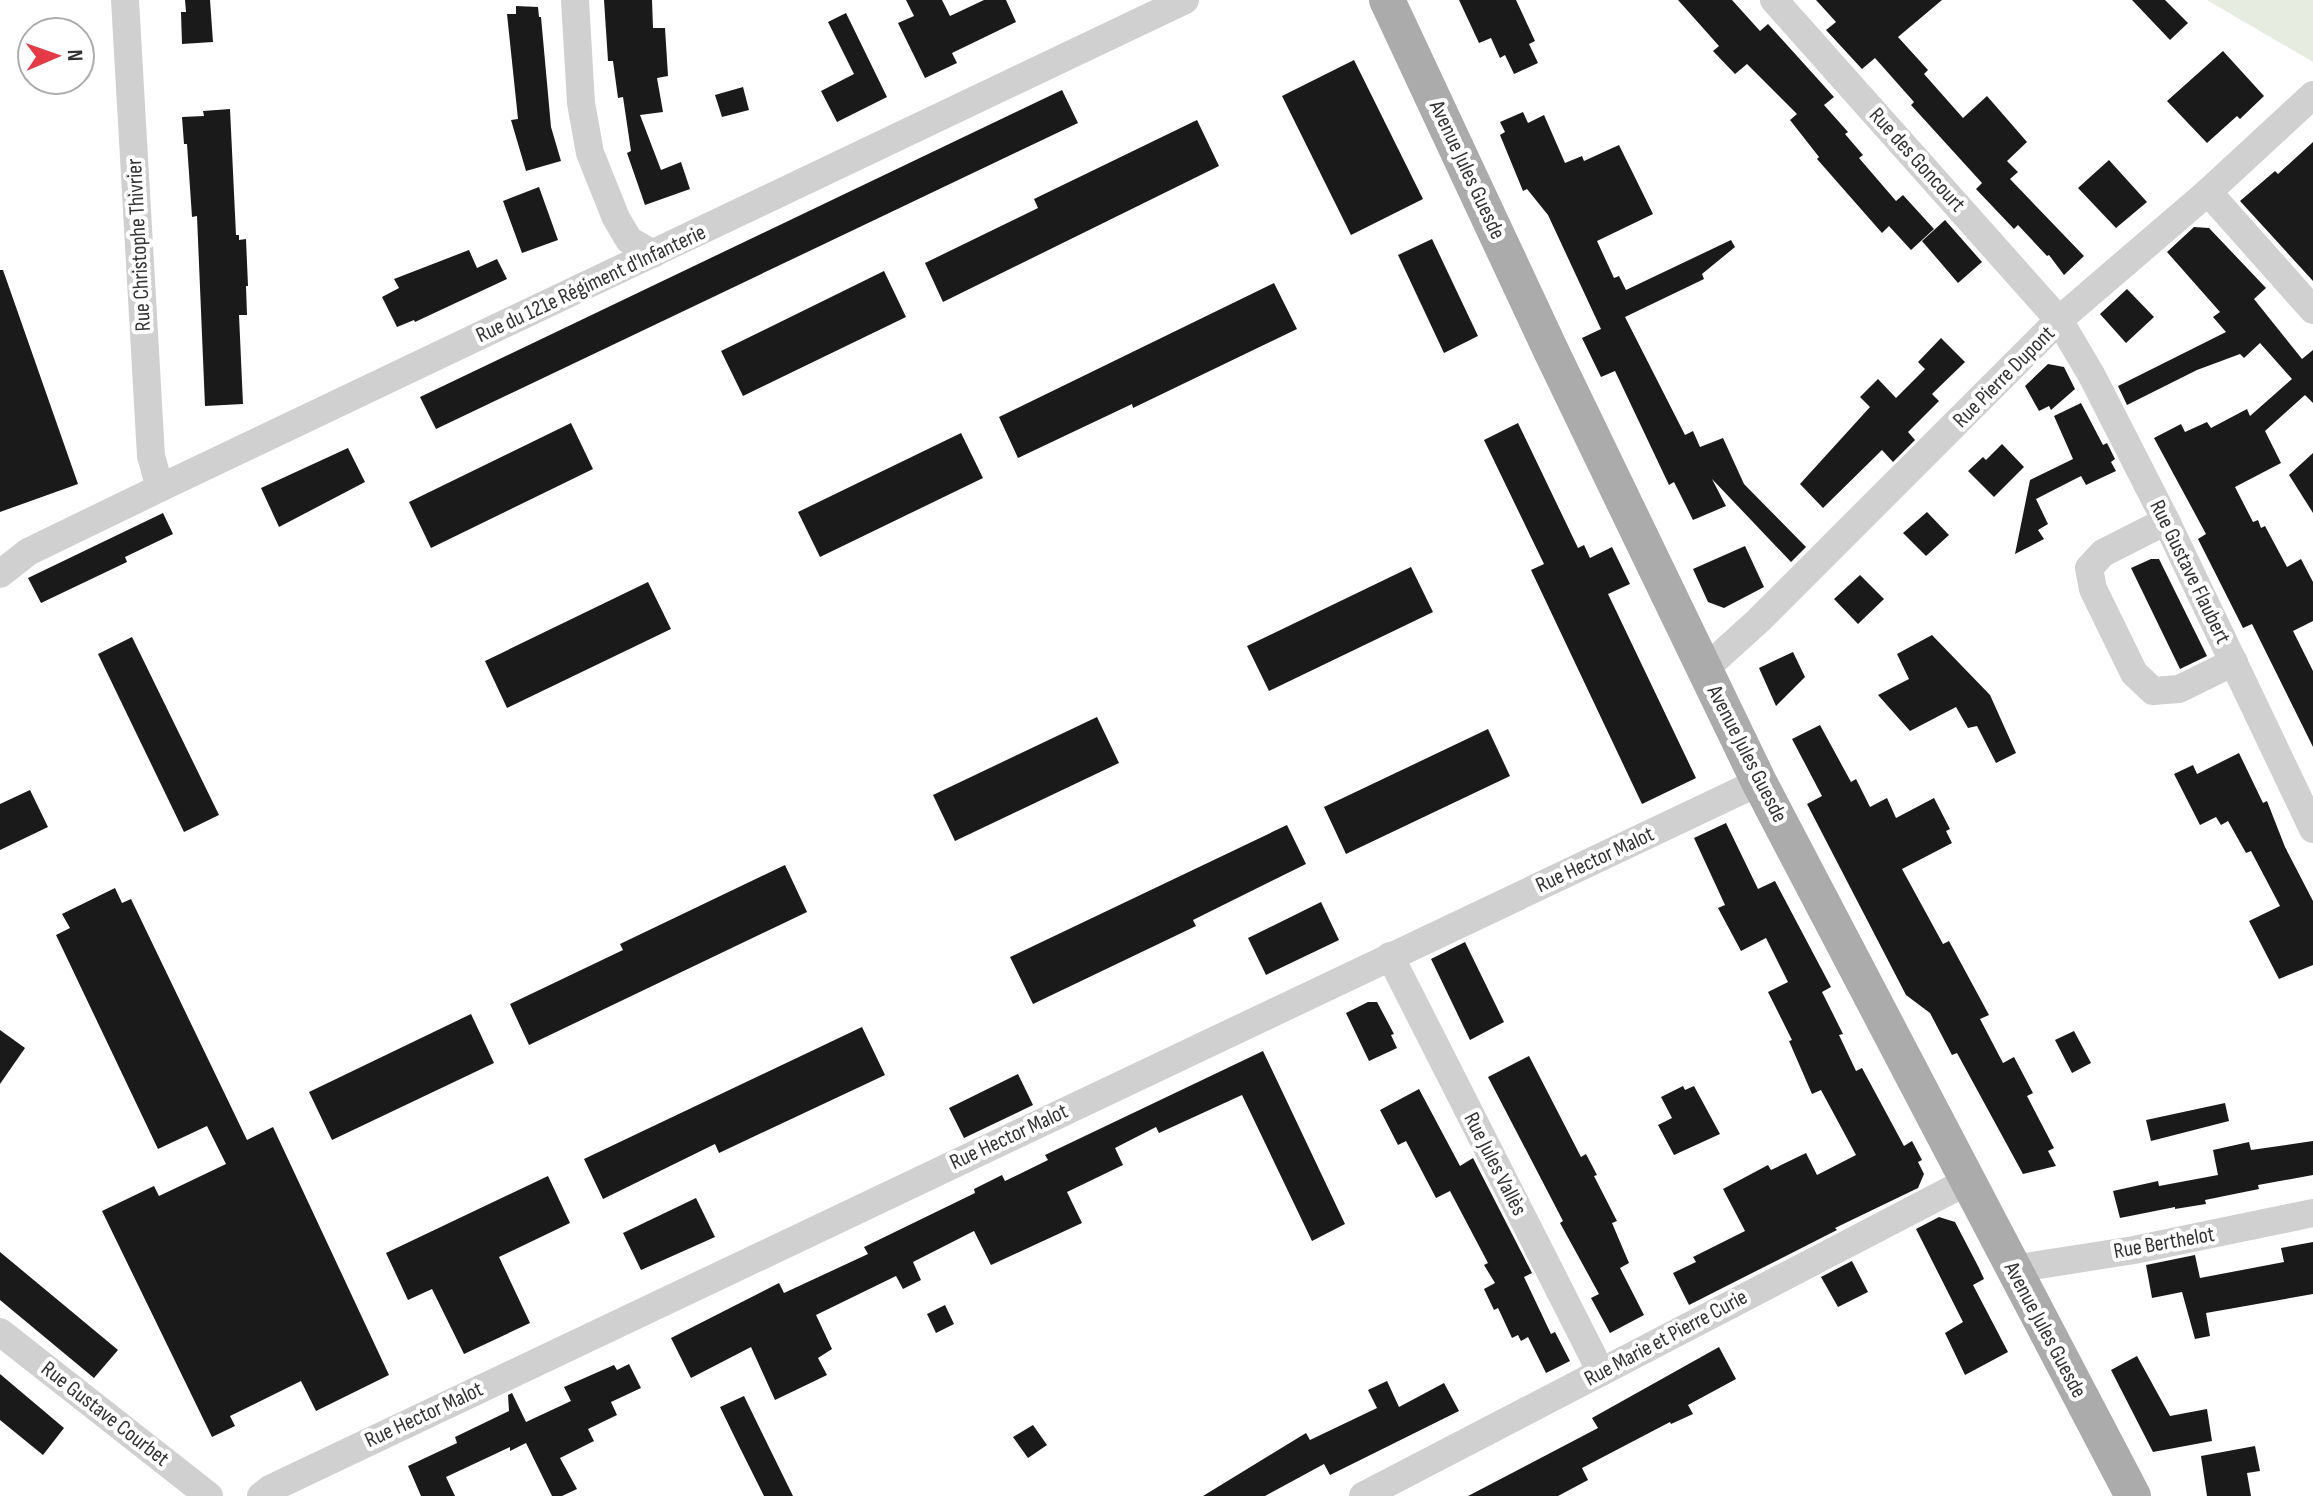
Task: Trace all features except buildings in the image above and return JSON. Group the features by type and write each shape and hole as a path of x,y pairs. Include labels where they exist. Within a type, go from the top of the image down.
{"main road":[{"name":"Avenue Jules Guesde","path":"1387,0 1553,355 1759,782 2133,1496"}],"street":[{"name":"Rue Christophe Thivrier","path":"125,0 151,456 160,488"},
{"path":"575,0 581,103 590,153 616,218 629,240 653,254"},
{"name":"Rue du 121e Régiment d'Infanterie","path":"0,574 28,552 160,488 1185,0"},
{"name":"Rue des Goncourt","path":"1774,0 2059,320"},
{"name":"Rue Pierre Dupont","path":"1705,669 1771,609 2059,320 2208,192 2313,95"},
{"path":"2208,192 2313,310"},
{"name":"Rue Gustave Flaubert","path":"2059,320 2092,376 2166,521 2313,829"},
{"path":"2166,521 2103,553 2089,568 2093,589 2134,673 2153,691 2179,689 2234,662"},
{"name":"Rue Hector Malot","path":"261,1496 299,1475 1759,782"},
{"name":"Rue Jules Vallès","path":"1390,956 1601,1372"},
{"name":"Rue Marie et Pierre Curie","path":"1363,1496 1968,1181"},
{"name":"Rue Berthelot","path":"2013,1269 2134,1250 2313,1213"},
{"name":"Rue Gustave Courbet","path":"0,1332 209,1496"}],"shaded area":[{"path":"2207,0 2313,0 2313,62"}]}
